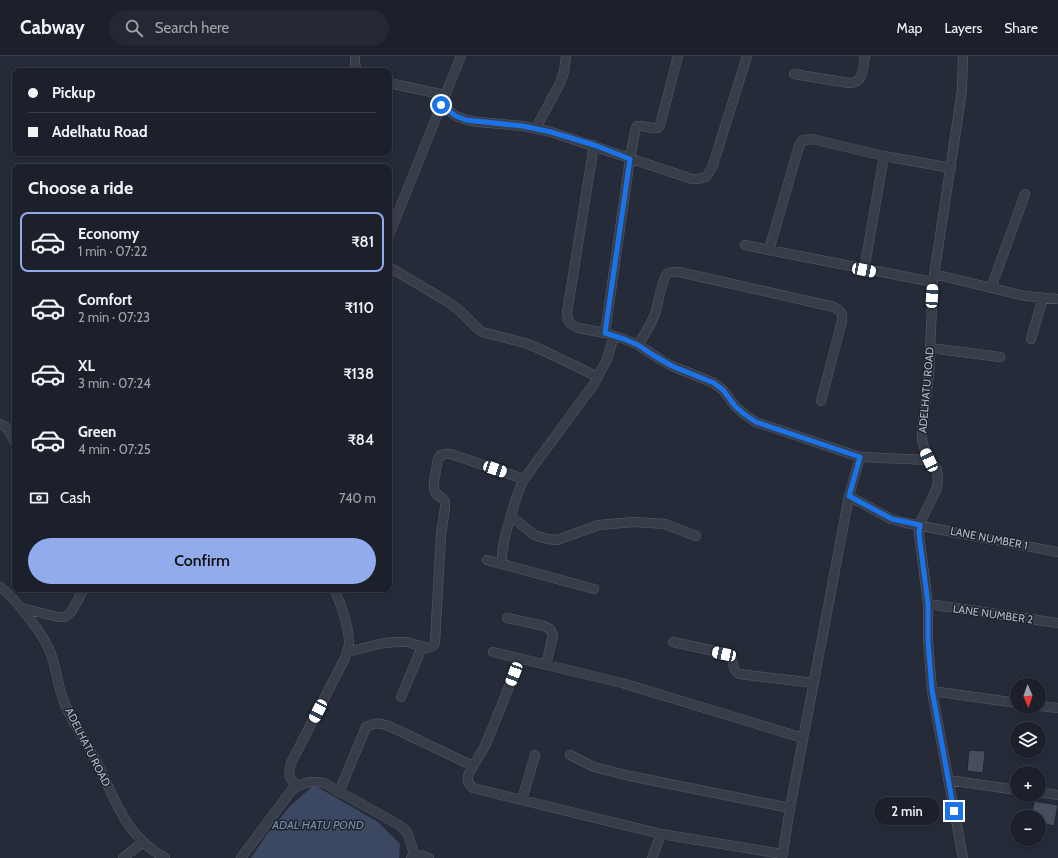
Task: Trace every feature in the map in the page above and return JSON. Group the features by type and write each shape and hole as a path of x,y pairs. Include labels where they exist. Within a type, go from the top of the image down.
{"street":[{"path":"355,56 357,68"},
{"path":"392,228 461,56"},
{"path":"536,128 560,83 564,72 566,56"},
{"path":"502,564 501,553 503,545 518,491 524,479 594,384 607,359 630,159 635,131 637,126 658,128 660,125 678,56"},
{"path":"441,105 456,116 466,120 536,128 594,145 630,159 692,179 703,179 709,173 713,165 747,56"},
{"path":"794,74 855,83 860,79 865,56"},
{"name":"ADELHATU ROAD","path":"963,56 962,89 933,278 930,348 922,430 922,440 925,450 929,460 937,470 938,480 937,488 920,525 919,534 928,604 928,641 932,690 963,858"},
{"path":"392,84 446,95"},
{"path":"769,250 799,146 803,140 812,139 884,156 951,168"},
{"path":"594,145 567,313 568,320 571,324 578,328 610,334 638,345 672,366 714,383 723,390 740,410 756,422 860,457 929,460"},
{"path":"864,270 884,156"},
{"path":"991,288 1025,194"},
{"path":"745,245 864,270 933,278 991,288 1025,296 1058,299"},
{"path":"392,269 448,302 459,310 482,332 525,343 598,377"},
{"path":"638,345 655,315 666,274 671,272 679,272 834,307 840,310 843,315 821,401"},
{"path":"1031,340 1042,298"},
{"path":"930,348 1000,357"},
{"path":"0,424 4,425 12,435"},
{"path":"347,652 384,643 396,642 407,642 427,648 433,646 435,642 440,534 445,508 442,498 436,494 434,489 438,459 440,456 451,454 524,479"},
{"path":"520,659 484,748 468,774 467,779 473,788 662,834 782,856 849,496 860,457"},
{"name":"LANE NUMBER 1","path":"849,496 892,519 1058,552"},
{"path":"511,516 534,535 546,539 557,540 598,525 634,522 665,524 696,536"},
{"path":"487,560 594,589"},
{"name":"ADELHATU ROAD","path":"0,587 21,608 41,633 48,645 63,698 76,728 98,763 119,809 129,826 143,842 165,858"},
{"path":"10,596 12,592"},
{"path":"21,608 58,617 66,617 72,612 82,592"},
{"path":"297,786 290,779 289,772 291,763 345,658 349,645 348,633 336,592"},
{"name":"LANE NUMBER 2","path":"928,604 1058,623"},
{"path":"507,618 544,626 550,629 553,635 546,665"},
{"path":"673,642 731,657 735,672 739,674 814,683"},
{"path":"401,697 422,647"},
{"path":"493,652 648,690 803,738"},
{"path":"932,690 1010,702"},
{"path":"1046,707 1058,708"},
{"path":"339,792 366,727 372,724 378,723 389,726 473,766"},
{"path":"522,800 535,755"},
{"path":"570,755 594,767 630,776 790,808"},
{"path":"948,780 1010,789"},
{"path":"241,858 291,791 297,786 306,782 324,783 399,825 407,832 413,855 429,858"},
{"path":"1046,793 1058,795"},
{"path":"652,858 662,834"},
{"path":"123,858 143,842"}],"water":[{"name":"ADAL HATU POND","path":"314,785 378,822 400,844 399,858 251,858 267,834 290,806"}],"building":[{"path":"969,750 985,751 983,773 967,771"},
{"path":"1034,802 1058,805 1054,826 1046,824 1046,810 1032,810"}],"route":[{"path":"441,105 456,116 466,120 523,126 551,132 594,145 630,159 605,333 638,345 672,366 714,383 723,390 735,406 756,422 860,457 849,496 892,519 920,525 919,534 928,604 928,641 932,690 954,811"}]}
